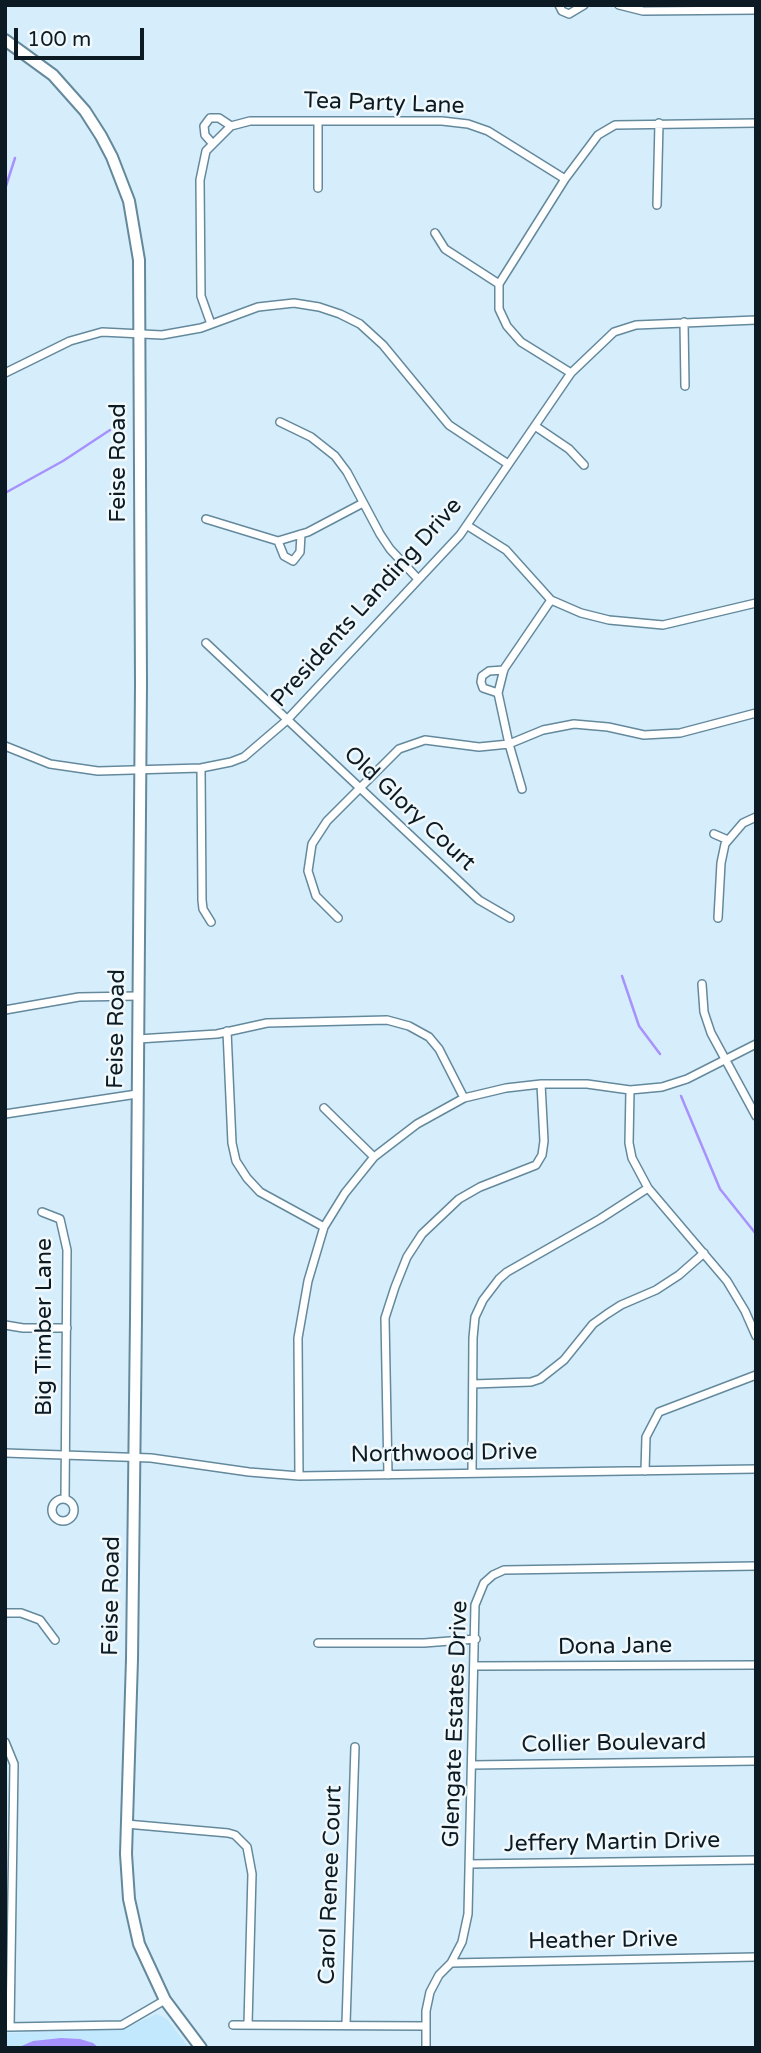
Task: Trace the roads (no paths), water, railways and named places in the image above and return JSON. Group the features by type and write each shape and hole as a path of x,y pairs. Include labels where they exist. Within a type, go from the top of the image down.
{"main road":[{"name":"Feise Road","path":"5,40 53,75 85,111 112,157 129,201 137,242 140,334 140,770 132,1659 126,1824 127,1882 134,1923 152,1976 165,2000 201,2048"}],"street":[{"path":"559,5 562,11 569,14 584,5"},
{"path":"619,5 643,11 756,10"},
{"name":"Tea Party Lane","path":"211,324 201,296 200,193 203,157 212,143 205,135 204,126 210,118 219,118 231,127 250,121 442,121 468,124 488,131 565,179"},
{"path":"318,121 318,188"},
{"path":"657,205 659,122"},
{"path":"571,373 521,342 507,327 499,309 499,284 565,179 598,135 607,128 627,123 756,123"},
{"path":"212,143 231,127"},
{"path":"435,233 445,249 499,284"},
{"path":"5,373 70,341 102,332 162,335 201,328 258,307 294,303 319,307 360,324 383,345 449,425 508,464"},
{"name":"Presidents Landing Drive","path":"5,746 50,764 98,771 201,768 244,757 286,721 468,526 571,373 614,332 636,325 756,320"},
{"path":"684,322 685,386"},
{"path":"280,422 311,437 335,456 347,472 390,549 418,579"},
{"path":"536,426 569,449 584,465"},
{"path":"206,519 278,541 301,534 363,503"},
{"path":"468,526 506,550 551,600 581,613 649,625 676,623 756,603"},
{"path":"278,541 284,556 293,561 300,552 301,534"},
{"path":"522,789 498,693 504,670 551,600"},
{"name":"Old Glory Court","path":"206,643 479,900 510,918"},
{"path":"498,693 483,688 482,676 489,671 504,670"},
{"path":"338,918 316,896 308,871 310,851 317,834 327,821 399,749 409,744 425,740 479,747 509,744 543,730 574,724 608,727 636,734 680,733 756,713"},
{"path":"201,768 202,900 211,922"},
{"path":"718,918 721,863 728,841 743,823 756,817"},
{"path":"714,834 728,841"},
{"path":"702,984 704,1012 710,1033 756,1116"},
{"path":"5,1010 79,997 138,996"},
{"path":"138,1039 171,1038 267,1023 387,1020 409,1026 429,1037 439,1049 464,1098"},
{"path":"227,1031 232,1143 236,1161 260,1192 324,1227"},
{"path":"299,1476 299,1325 313,1257 324,1227 374,1157 417,1124 464,1098 506,1088 541,1084 587,1084 630,1090 662,1087 680,1083 756,1044"},
{"path":"388,1475 386,1318 395,1287 407,1257 422,1234 459,1199 480,1187 536,1165 542,1155 544,1141 541,1084"},
{"path":"630,1090 628,1122 632,1158 648,1188 727,1281 756,1336"},
{"path":"5,1114 137,1094"},
{"path":"324,1108 374,1157"},
{"path":"472,1472 475,1317 483,1300 499,1279 648,1188"},
{"name":"Big Timber Lane","path":"42,1212 55,1216 63,1225 67,1250 65,1499"},
{"path":"473,1384 531,1382 540,1379 564,1360 593,1324 621,1305 656,1290 679,1275 704,1253"},
{"path":"5,1325 23,1328 67,1328"},
{"path":"645,1471 646,1437 659,1412 756,1376"},
{"name":"Northwood Drive","path":"5,1453 134,1457 299,1476 756,1469"},
{"name":"Glengate Estates Drive","path":"426,2048 426,2011 430,1992 462,1942 468,1914 475,1605 481,1588 490,1578 504,1570 756,1566"},
{"path":"5,1613 21,1613 40,1620 55,1640"},
{"path":"318,1643 424,1643 476,1639"},
{"name":"Dona Jane","path":"475,1666 756,1665"},
{"path":"5,1742 14,1764 8,2027 122,2025 165,2000"},
{"name":"Carol Renee Court","path":"346,2024 355,1746"},
{"name":"Collier Boulevard","path":"472,1765 756,1761"},
{"path":"126,1824 220,1831 234,1835 247,1847 252,1874 248,2024"},
{"name":"Jeffery Martin Drive","path":"469,1864 756,1860"},
{"name":"Heather Drive","path":"450,1962 756,1957"},
{"path":"233,2025 425,2026"}],"waterway":[{"path":"5,189 15,158"},
{"path":"5,493 63,461 110,430"},
{"path":"622,976 639,1026 660,1054"},
{"path":"681,1096 720,1189 756,1234"}]}
